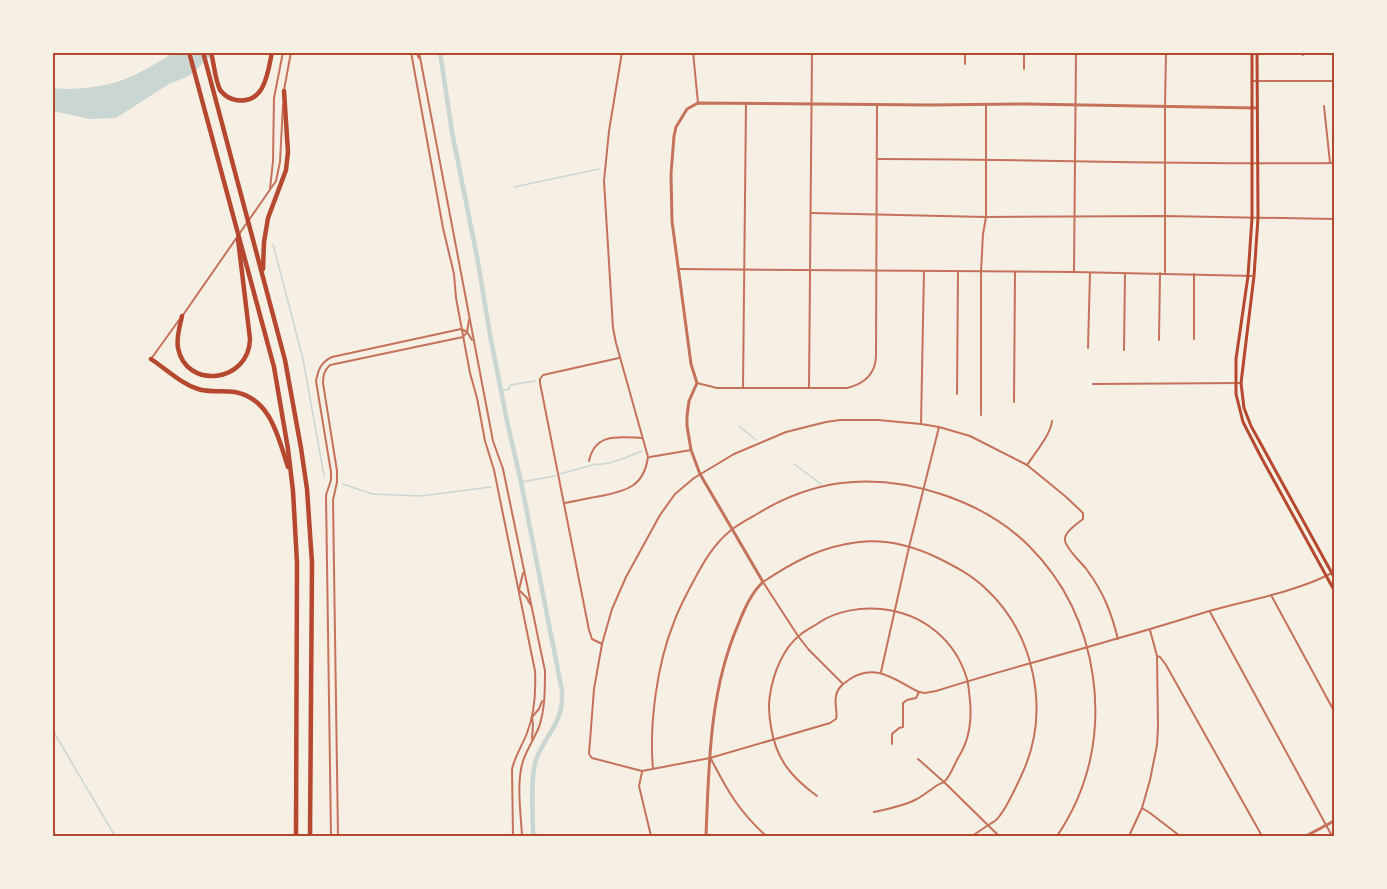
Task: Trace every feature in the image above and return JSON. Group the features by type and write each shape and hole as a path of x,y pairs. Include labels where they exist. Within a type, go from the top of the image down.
{"highway":[{"path":"189,52 274,367 291,478 297,563 296,837"},
{"path":"203,52 288,372 307,489 312,563 310,837"},
{"path":"211,52 219,87 225,95 236,100 257,94 264,85 272,52"},
{"path":"264,278 263,250 266,230 271,209 286,170 288,152 284,91"},
{"path":"182,316 178,347 182,359 193,370 210,376 222,376 234,370 244,360 249,350 250,339 235,221"},
{"path":"151,359 195,388 236,392 254,400 272,421 291,478"}],"main road":[{"path":"1252,52 1252,218 1248,276 1236,358 1235,383 1244,422 1335,590"},
{"path":"1257,52 1258,219 1254,276 1241,383 1244,408 1251,426 1335,577"}],"street":[{"path":"269,191 273,161 274,98 283,52"},
{"path":"151,359 276,180 279,171 284,91 291,52"},
{"path":"411,52 443,228 454,274 461,329 485,441 494,470 535,671 536,693 532,717 512,769 514,837"},
{"path":"417,52 422,67 493,441 503,469 545,671 541,719 523,761 520,778 522,837"},
{"path":"564,503 630,488 640,480 648,457 619,358 613,328 604,207 609,131 622,52"},
{"path":"693,52 698,103"},
{"path":"809,388 812,52"},
{"path":"965,52 965,63"},
{"path":"1024,52 1024,69"},
{"path":"1074,272 1076,52"},
{"path":"1165,273 1166,52"},
{"path":"1252,81 1335,81"},
{"path":"843,683 798,636 763,582 700,474 691,450 687,416 689,401 697,382 691,364 670,195 674,136 680,118 687,109 698,103 1257,108"},
{"path":"743,388 746,104"},
{"path":"981,415 981,272 986,217 986,104"},
{"path":"697,382 717,388 847,388 865,380 874,369 876,357 877,105"},
{"path":"877,159 1332,163 1324,106"},
{"path":"811,213 986,217 1165,216 1335,219"},
{"path":"678,269 1165,273 1254,276"},
{"path":"921,424 924,271"},
{"path":"957,394 958,272"},
{"path":"1014,402 1015,272"},
{"path":"1089,348 1090,273"},
{"path":"1124,350 1125,273"},
{"path":"1159,340 1160,273"},
{"path":"1194,274 1194,339"},
{"path":"338,837 333,500 337,471 323,375 330,365 463,337 467,332 469,316"},
{"path":"331,837 326,495 331,472 316,381 318,372 326,359 332,357 461,329 467,332 475,346"},
{"path":"602,644 592,639 590,635 540,379 543,375 619,358"},
{"path":"1093,384 1241,383"},
{"path":"1118,639 1110,609 1104,597 1087,569 1065,544 1066,534 1083,519 1083,513 1065,495 1027,465 970,436 939,427 878,420 840,420 810,425 764,440 700,474 675,494 660,515 635,560 612,609 602,644 594,689 589,754 592,758 642,771 710,758 836,720 836,697 843,683 866,672 881,672 919,692 936,691 1031,662 1118,639 1305,585 1332,573"},
{"path":"1027,465 1052,425 1052,421"},
{"path":"881,672 939,427"},
{"path":"589,461 594,447 604,440 617,437 642,438"},
{"path":"648,457 691,450"},
{"path":"653,769 653,717 656,693 673,624 707,558 719,541 732,529 778,501 824,486 875,482 924,489 972,506 1003,525 1029,546 1054,576 1071,603 1088,647 1096,696 1096,722 1092,749 1078,799 1057,837"},
{"path":"706,837 716,698 726,653 743,612 763,582 802,558 830,548 874,541 909,547 932,555 983,585 1014,623 1031,662 1036,717 1030,756 1007,805 994,822 972,837"},
{"path":"519,590 523,568"},
{"path":"519,590 527,598 532,609"},
{"path":"1271,595 1335,711"},
{"path":"817,796 790,772 773,740 768,713 773,680 782,659 798,636 825,619 847,611 870,608 896,610 927,623 952,647 968,681 971,720 963,751 944,782 906,804 874,812"},
{"path":"1210,611 1332,837"},
{"path":"1129,837 1142,808 1158,736 1157,656 1150,630"},
{"path":"1157,656 1166,665 1262,837"},
{"path":"892,744 892,734 899,728 903,728 903,703 916,698 919,692"},
{"path":"530,746 533,731 532,717 539,709 544,695"},
{"path":"710,758 729,794 766,837"},
{"path":"918,759 999,837"},
{"path":"642,771 639,786 651,837"},
{"path":"1142,808 1180,837"},
{"path":"1306,837 1335,821"}],"shaded area":[{"path":"172,53 214,53 189,76 169,84 116,118 89,119 53,111 52,88 79,89 123,80"}],"waterway":[{"path":"440,52 452,132 490,335 562,691 562,702 557,720 534,767 533,834 536,836"},
{"path":"514,187 599,169"},
{"path":"273,244 303,359 324,476"},
{"path":"501,391 509,389 510,385 535,381"},
{"path":"739,426 756,440"},
{"path":"560,474 612,462 642,451"},
{"path":"794,464 821,484"},
{"path":"521,482 555,476"},
{"path":"343,484 372,494 421,496 491,487"},
{"path":"52,729 115,836"}]}
